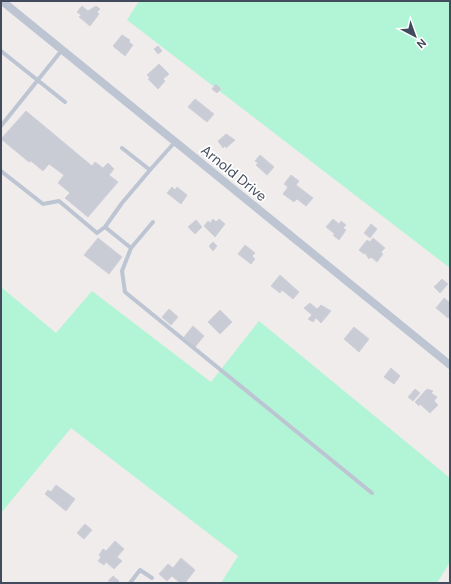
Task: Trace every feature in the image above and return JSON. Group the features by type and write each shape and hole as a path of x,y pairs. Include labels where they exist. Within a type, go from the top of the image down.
{"street":[{"name":"Arnold Drive","path":"2,1 450,365"}],"lane":[{"path":"1,126 62,50"},
{"path":"1,51 65,102"},
{"path":"1,171 43,204 59,201 97,233 105,226 122,203 175,142"},
{"path":"122,148 150,170"},
{"path":"153,222 131,248 122,271 125,292 372,493"},
{"path":"105,226 131,248"},
{"path":"130,583 140,570 152,578"}],"green space":[{"path":"139,1 450,1 450,268 127,20"},
{"path":"1,287 56,333 92,291 211,382 259,321 450,478 450,562 437,583 221,583 238,556 71,428 1,513"}],"building":[{"path":"82,6 88,11 96,6 100,9 97,12 99,14 90,26 79,17 81,15 77,12"},
{"path":"122,35 130,40 129,42 133,45 125,56 113,46"},
{"path":"158,46 162,51 158,54 154,49"},
{"path":"159,64 169,74 163,79 165,81 158,89 148,79 150,78 147,75"},
{"path":"216,84 221,89 217,93 212,89"},
{"path":"195,99 214,114 207,122 188,107"},
{"path":"26,111 92,166 95,162 103,168 108,163 114,169 109,175 118,182 88,217 65,198 70,193 58,183 64,175 49,164 43,171 31,161 29,162 1,139"},
{"path":"226,134 235,140 226,148 225,146 223,148 218,141"},
{"path":"260,155 274,167 267,175 256,165 258,163 255,161"},
{"path":"291,175 299,181 296,185 313,198 306,206 297,199 294,202 283,194 288,187 284,184"},
{"path":"172,187 175,190 177,187 187,195 181,204 167,193"},
{"path":"213,219 216,222 219,219 225,224 215,237 204,226 208,221 210,223"},
{"path":"333,219 339,224 341,221 346,225 343,228 346,230 339,240 333,235 335,234 326,227"},
{"path":"196,220 202,227 195,234 188,227"},
{"path":"371,224 377,229 370,238 364,233"},
{"path":"98,238 122,257 109,274 84,255"},
{"path":"373,238 385,248 381,252 383,254 377,262 371,257 369,259 365,253 364,254 359,250 367,240 370,242"},
{"path":"213,242 217,246 213,251 209,246"},
{"path":"245,245 255,253 252,256 255,259 251,264 238,254"},
{"path":"280,275 299,292 293,299 282,290 280,293 271,286"},
{"path":"442,279 448,284 440,293 434,287"},
{"path":"444,298 450,303 450,316 448,318 436,308"},
{"path":"310,303 317,309 321,305 331,311 321,323 316,318 313,322 308,319 312,315 304,308"},
{"path":"169,309 178,317 171,325 162,317"},
{"path":"220,310 232,322 220,334 208,322"},
{"path":"193,326 204,336 195,347 184,337"},
{"path":"354,327 369,339 359,352 344,339"},
{"path":"391,368 400,376 394,384 384,377"},
{"path":"415,389 420,393 413,401 408,397"},
{"path":"427,389 433,391 431,393 437,397 434,401 438,405 430,413 420,404 419,406 415,402"},
{"path":"56,485 75,499 66,511 45,494 48,490 51,492"},
{"path":"85,524 92,530 84,539 77,533"},
{"path":"115,541 124,549 117,557 122,561 114,569 106,562 104,565 98,561 101,557 99,555 103,549 106,551"},
{"path":"181,558 195,570 185,583 180,583 172,576 167,581 159,574 168,564 173,568"},
{"path":"113,576 119,581 117,583 108,581"}]}
